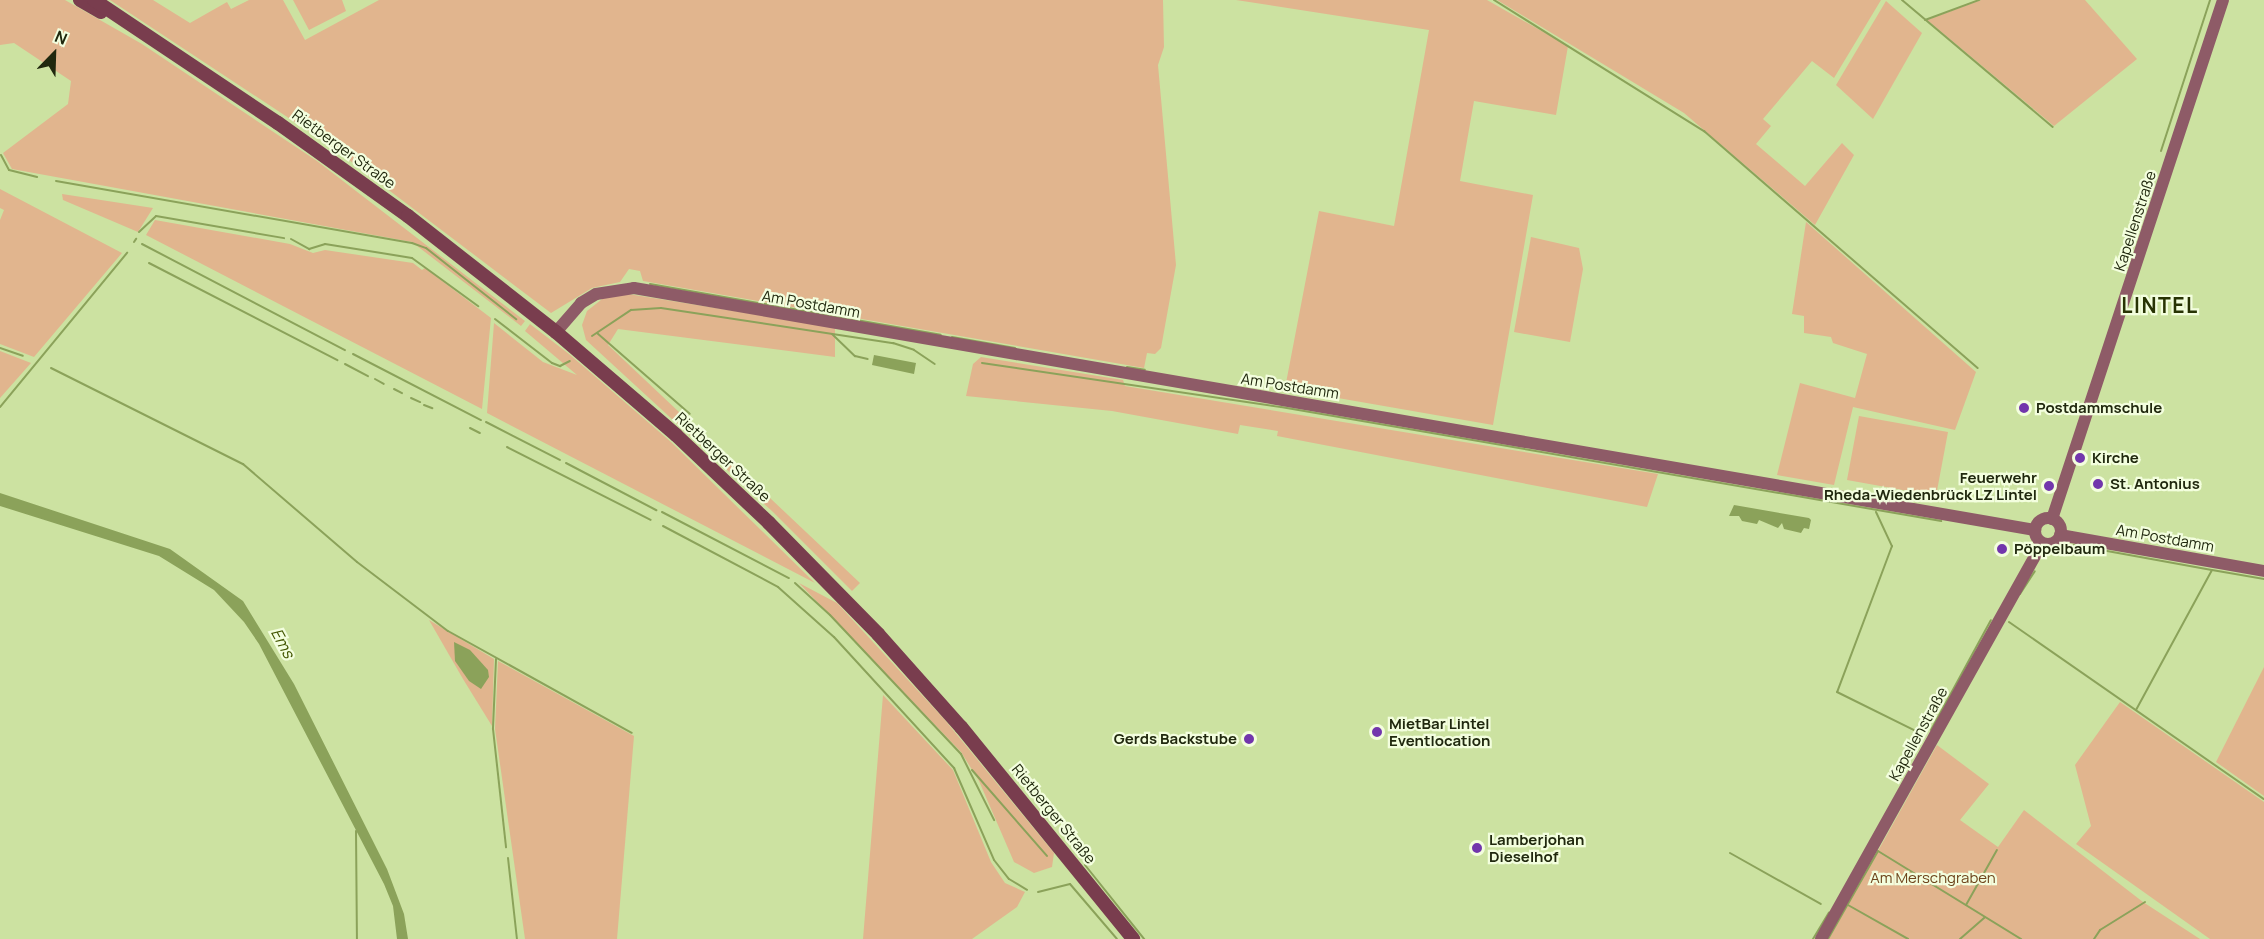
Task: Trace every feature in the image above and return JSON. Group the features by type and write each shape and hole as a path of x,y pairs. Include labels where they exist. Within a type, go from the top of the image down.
{"main road":[{"name":"Rietberger Straße","path":"80,0 214,80"},
{"name":"Rietberger Straße","path":"94,0 365,184 556,333 707,464 826,579 961,727 1133,939"}],"street":[{"name":"Kapellenstraße","path":"2052,519 2223,0"},
{"name":"Am Postdamm","path":"556,333 588,298 604,291 634,288 2035,530"},
{"path":"2052,519 2060,528 2060,535 2049,544 2042,543 2035,530 2038,523 2052,519"},
{"name":"Am Postdamm","path":"2060,535 2264,571"},
{"name":"Kapellenstraße","path":"1821,939 2042,543"}],"green space":[{"path":"0,0 65,0 142,44 317,161 525,321 521,326 412,242 12,169 3,153 68,104 71,81 14,43 0,45"},
{"path":"110,0 153,0 190,23 227,2 231,9 249,0 283,0 305,40 379,0 1163,0 1164,47 1158,65 1176,265 1161,348 1155,354 1147,353 1144,368 643,281 640,271 629,269 620,282 592,288 551,313 328,144"},
{"path":"293,0 342,0 346,11 309,30"},
{"path":"1236,0 1487,0 1568,46 1556,115 1474,101 1460,181 1533,195 1493,425 1292,390 1293,384 1286,383 1319,211 1394,226 1429,30"},
{"path":"1497,0 1881,0 1834,78 1812,61 1763,119 1771,126 1756,144 1805,186 1842,143 1854,155 1815,225 1684,113"},
{"path":"1981,0 2085,0 2137,59 2054,126 1927,20"},
{"path":"1886,1 1922,33 1873,119 1836,85"},
{"path":"0,189 122,253 34,357 0,344 0,220 4,210 0,208"},
{"path":"62,194 153,208 138,232 63,200"},
{"path":"155,220 290,244 313,253 325,250 413,263 422,270 425,268 491,318 482,409 146,235"},
{"path":"1806,222 1976,372 1955,430 1853,407 1834,485 1777,475 1800,383 1855,398 1867,354 1833,343 1831,337 1804,333 1804,316 1792,314"},
{"path":"1531,237 1579,248 1583,269 1570,342 1514,332"},
{"path":"622,293 835,327 835,357 618,329 608,345 860,583 852,591 773,512 586,340 582,325 587,311 606,296"},
{"path":"494,323 543,362 577,375 525,331 530,324 569,354 671,442 815,583 487,413"},
{"path":"0,351 31,363 0,398"},
{"path":"981,357 1123,380 1125,386 1658,474 1647,507 1277,436 1278,431 1240,425 1238,434 1112,411 966,396 973,364"},
{"path":"1859,416 1948,432 1936,496 1847,480"},
{"path":"799,583 837,603 944,719 1054,853 1052,867 1034,873 1014,862 979,781 961,752"},
{"path":"429,620 494,659 492,726 463,679"},
{"path":"498,661 634,736 617,939 525,939 495,729"},
{"path":"2264,667 2264,796 2216,762"},
{"path":"883,695 953,770 991,862 1005,883 1025,892 1017,907 972,939 863,939"},
{"path":"2120,702 2264,802 2264,939 2210,939 2076,844 2091,826 2075,765"},
{"name":"Am Merschgraben","path":"1937,745 1989,784 1960,820 1998,847 2024,810 2143,902 2200,939 1829,939"}],"shaded area":[{"path":"874,355 916,363 914,374 872,365"},
{"path":"0,493 170,549 243,601 294,684 387,869 404,914 408,939 397,939 393,906 384,884 259,644 244,622 214,590 159,556 0,506"},
{"path":"1734,505 1809,518 1811,520 1809,529 1804,528 1801,533 1784,529 1782,523 1778,528 1759,520 1757,524 1742,521 1739,516 1729,516"},
{"path":"454,642 470,650 488,670 489,677 481,689 469,681 455,661"}],"waterway":[{"path":"1494,0 1704,131 1978,368"},
{"path":"1902,0 2053,127"},
{"path":"1925,20 1979,0"},
{"path":"2161,151 2210,0"},
{"path":"1,155 9,170 37,177"},
{"path":"56,181 412,243 426,248 516,319"},
{"path":"139,232 156,216 284,238"},
{"path":"291,239 309,249 325,244 412,258 478,306"},
{"path":"142,244 345,350"},
{"path":"0,407 127,253"},
{"path":"149,263 337,360"},
{"path":"650,284 941,335"},
{"path":"592,336 631,310 661,308 893,343 914,350 935,364"},
{"path":"495,319 552,363 560,366 570,361"},
{"path":"597,333 690,414"},
{"path":"832,334 855,356 868,359"},
{"path":"952,337 1015,348"},
{"path":"0,348 23,356"},
{"path":"353,354 481,420"},
{"path":"982,363 1281,407 1941,521"},
{"path":"345,364 368,376"},
{"path":"1127,367 1145,370"},
{"path":"51,368 243,464 357,562 448,631 632,733"},
{"path":"375,379 384,384"},
{"path":"394,389 402,393"},
{"path":"411,398 420,402"},
{"path":"424,405 432,408"},
{"path":"486,422 560,460"},
{"path":"470,428 480,433"},
{"path":"507,447 651,520"},
{"path":"566,463 656,510"},
{"path":"662,512 789,578"},
{"path":"1876,512 1892,546 1837,692 1922,734"},
{"path":"663,526 778,587 834,637 954,768 994,860 1009,879 1027,890"},
{"path":"2074,545 2212,570"},
{"path":"2136,710 2212,570 2264,579"},
{"path":"2020,594 2035,571"},
{"path":"795,583 830,615 961,754 994,820"},
{"path":"1931,730 1991,620"},
{"path":"2009,622 2264,799"},
{"path":"496,659 493,729 506,847"},
{"path":"972,770 1047,856"},
{"path":"356,831 357,939"},
{"path":"1966,905 1997,850"},
{"path":"1828,939 1878,851 2021,939"},
{"path":"1730,853 1821,904"},
{"path":"508,858 517,939"},
{"path":"1085,865 1144,939"},
{"path":"1038,892 1070,884 1117,939"},
{"path":"2094,939 2100,930 2145,902"},
{"path":"1848,905 1908,939"},
{"path":"1813,939 1829,912"},
{"path":"1960,939 1985,917"}],"place":[{"name":"Postdammschule","path":"2024,408"},
{"name":"Kirche","path":"2080,458"},
{"name":"St. Antonius","path":"2098,484"},
{"name":"Feuerwehr Rheda-Wiedenbrück LZ Lintel","path":"2049,486"},
{"name":"Pöppelbaum","path":"2002,549"},
{"name":"MietBar Lintel Eventlocation","path":"1377,732"},
{"name":"Gerds Backstube","path":"1249,739"},
{"name":"Lamberjohan Dieselhof","path":"1477,848"}],"district":[{"name":"LINTEL","path":"2160,305"}],"water label":[{"name":"Ems","path":"283,643"}]}
